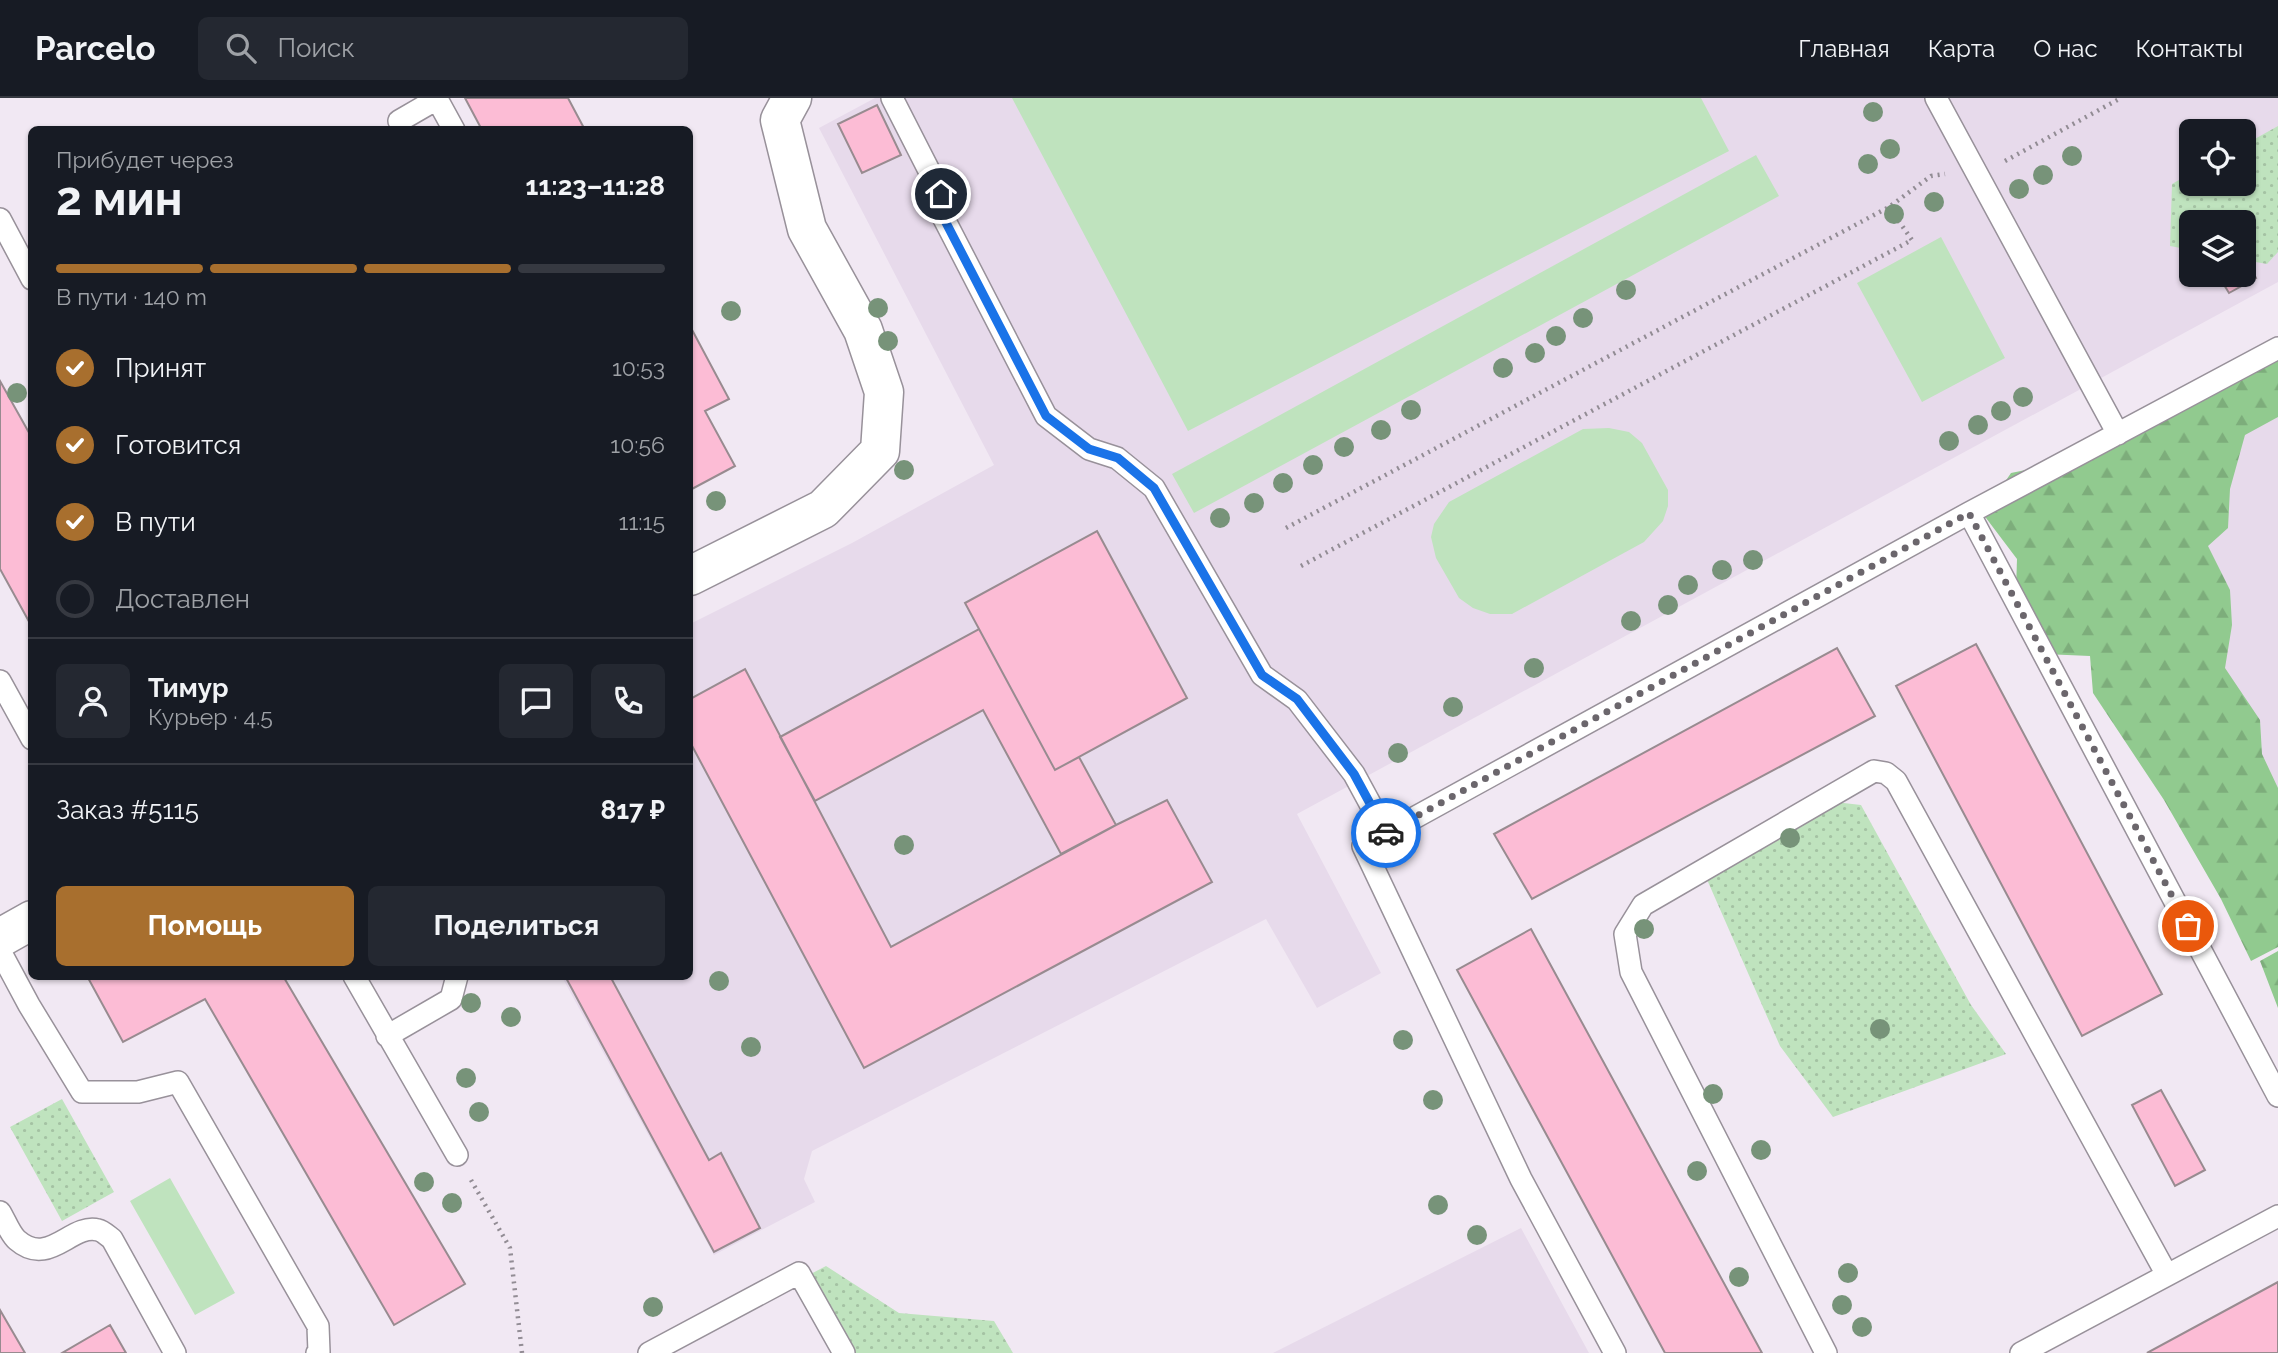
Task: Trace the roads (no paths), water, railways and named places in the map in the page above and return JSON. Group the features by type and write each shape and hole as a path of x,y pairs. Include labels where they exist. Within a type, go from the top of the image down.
{"street":[{"path":"693,574 823,509 880,451 884,392 863,330 807,229 780,120 792,98"},
{"path":"0,938 28,922"}],"lane":[{"path":"891,98 941,194 941,213 1046,416 1089,449 1118,458 1154,488 1262,675 1297,699 1354,774 1386,833"},
{"path":"1936,98 2118,434"},
{"path":"400,121 437,99 452,126"},
{"path":"0,219 28,272"},
{"path":"1615,1353 1521,1179 1363,846 1969,513 2278,348"},
{"path":"1969,513 2278,1096"},
{"path":"0,681 28,732"},
{"path":"1826,1353 1630,972 1625,934 1643,905 1874,771 1886,773 1896,781 2167,1275"},
{"path":"0,951 82,1092 138,1092 178,1082 318,1326 317,1353"},
{"path":"356,980 457,1155"},
{"path":"387,1036 451,999 456,980"},
{"path":"0,1212 16,1239 31,1248 53,1248 88,1230 100,1230 112,1239 175,1353"},
{"path":"2021,1353 2278,1216"},
{"path":"649,1353 799,1273 844,1353"}]}
